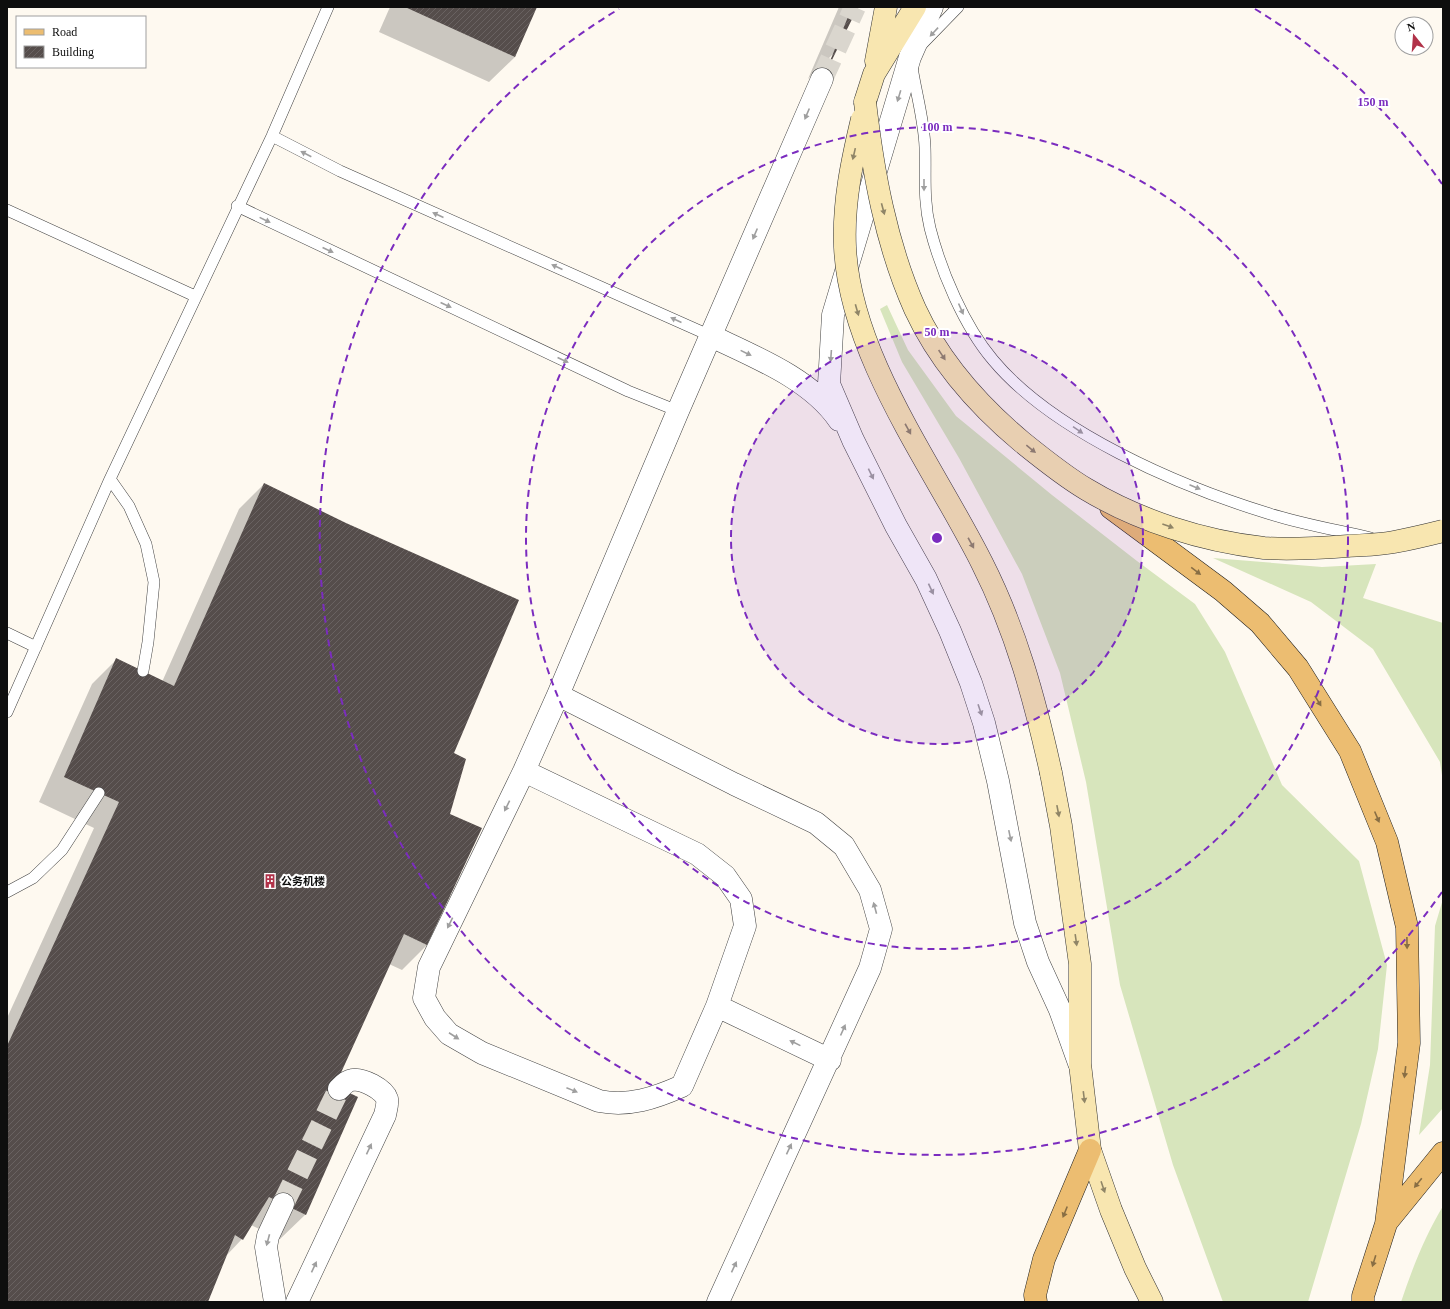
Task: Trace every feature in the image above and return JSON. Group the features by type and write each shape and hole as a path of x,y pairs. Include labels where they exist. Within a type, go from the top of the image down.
{"main road":[{"path":"886,7 874,74 865,102 851,164 846,211 845,248 852,293 865,338 884,382 982,562 1002,604 1019,650 1036,705 1061,826 1080,964 1080,1064 1090,1150 1111,1210 1135,1268 1152,1302"},
{"path":"874,74 915,7"},
{"path":"865,102 871,149 881,199 899,267 916,310 942,355 970,393 1006,428 1044,460 1086,489 1223,591 1260,623 1298,668 1350,751 1387,842 1407,927 1409,1043 1386,1224 1363,1296 1363,1302"},
{"path":"1086,489 1125,510 1171,527 1210,538 1265,548 1323,548 1392,543 1443,531"},
{"path":"1035,1300 1044,1259 1090,1150"},
{"path":"1386,1224 1443,1153"}],"street":[{"path":"932,7 910,57 833,315 829,384 853,440 896,526 926,579 950,631 971,683 984,723 998,781 1026,923 1038,962 1060,1010 1080,1064"},
{"path":"524,770 697,854 725,876 741,899 745,926 717,1006 682,1086 643,1101 614,1104 599,1101 482,1053 450,1034 435,1018 424,998 429,967 524,770 558,695 678,411 822,79"},
{"path":"711,336 761,360 798,381 833,410 853,440"},
{"path":"558,695 734,784 816,823 844,846 870,890 881,929 870,968 830,1060 718,1302"},
{"path":"717,1006 830,1060"},
{"path":"297,1302 385,1115 387,1106 387,1098 381,1091 361,1080 352,1080 345,1083 339,1089"},
{"path":"275,1302 266,1247 268,1236 283,1204"}],"lane":[{"path":"7,712 110,479 237,206 272,136 328,7"},
{"path":"958,7 910,57 925,146 924,189 930,227 944,272 965,318 992,360 1032,399 1088,437 1143,465 1208,492 1268,514 1392,543"},
{"path":"272,136 340,171 711,336"},
{"path":"237,206 621,387 678,411"},
{"path":"7,210 195,296"},
{"path":"110,479 129,506 146,544 154,582 148,642 143,671"},
{"path":"7,633 36,646"},
{"path":"7,892 33,878 62,850 99,793"}],"green space":[{"path":"887,305 908,350 956,416 1052,495 1195,604 1225,652 1282,785 1359,861 1387,965 1378,1049 1361,1124 1308,1302 1223,1302 1173,1165 1120,985 1086,782 1060,673 1022,574 959,458 902,362 880,309"},
{"path":"1213,558 1322,567 1376,564 1363,598 1443,623 1443,782 1440,762 1373,649 1311,602"},
{"path":"1443,899 1443,1108 1419,1135 1430,1065 1435,926"},
{"path":"1443,1206 1443,1302 1401,1302 1419,1253"}],"building":[{"path":"405,7 537,7 515,57"},
{"path":"852,7 858,7 831,62 830,61"},
{"name":"公务机楼","path":"264,483 346,523 519,600 454,753 466,759 450,814 482,828 427,945 404,934 335,1086 358,1097 306,1215 269,1197 243,1240 235,1235 208,1302 7,1302 7,1046 119,802 64,777 116,658 174,686"}],"tunnel":[{"path":"822,79 855,7"},
{"path":"283,1204 339,1089"}],"place":[{"name":"公务机楼","path":"270,881"}]}
